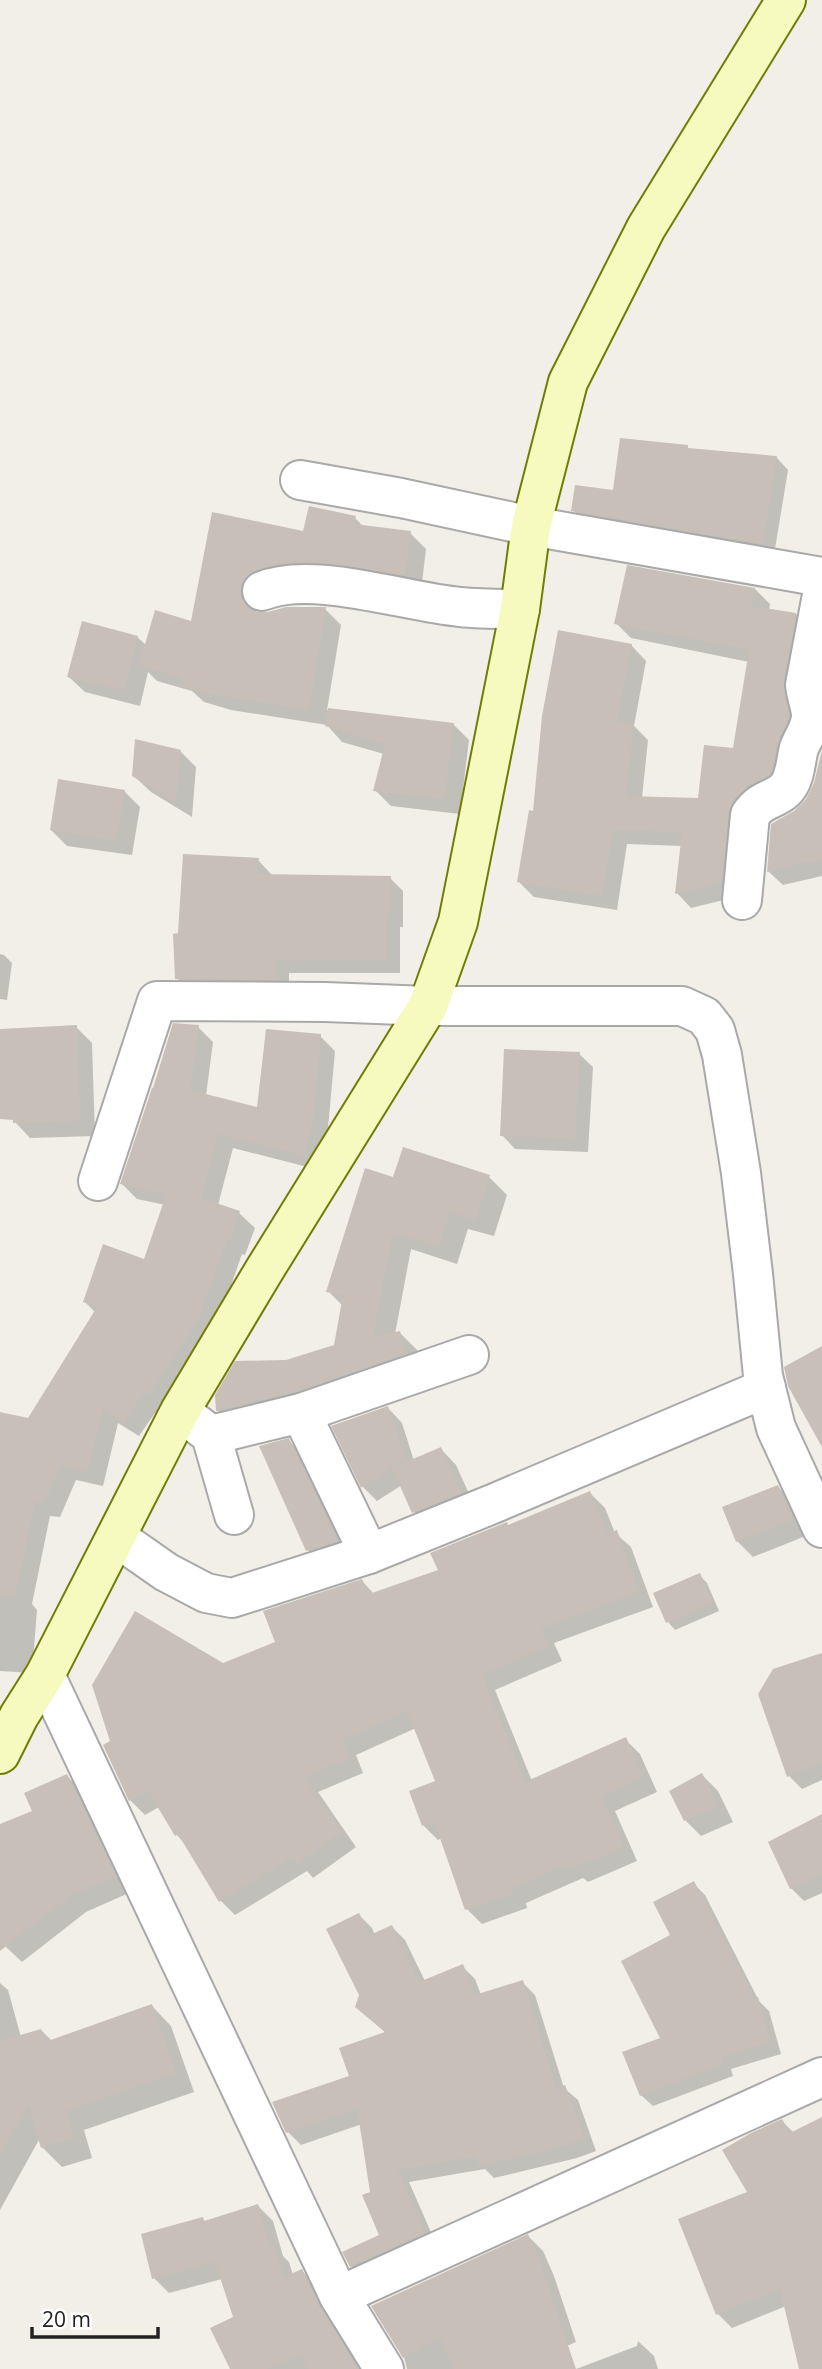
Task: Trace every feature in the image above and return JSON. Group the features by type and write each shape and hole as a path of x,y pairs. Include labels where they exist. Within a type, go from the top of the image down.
{"street":[{"path":"0,1754 10,1716 45,1675 180,1411 428,1006 458,922 520,609 531,526 568,382 646,228 786,0"},
{"path":"300,480 531,526 822,577"},
{"path":"262,592 275,586 307,583 461,607 520,609"},
{"path":"742,900 750,815 757,804 785,790 793,777 799,748 809,727 812,714 806,701 805,685 822,595"},
{"path":"98,1181 157,1001 428,1006 682,1006 704,1016 715,1030 728,1087 749,1236 763,1376 776,1428 822,1528"},
{"path":"211,1435 301,1413 469,1355"},
{"path":"116,1537 166,1572 206,1592 232,1598 369,1554 766,1388"},
{"path":"180,1411 211,1435 234,1515"},
{"path":"301,1413 369,1554"},
{"path":"45,1675 340,2296 384,2369"},
{"path":"340,2296 822,2077"}],"building":[{"path":"620,438 688,445 688,448 777,456 763,544 571,511 575,485 613,490"},
{"path":"309,506 356,516 354,524 411,531 405,576 335,564 305,562 256,570 247,575 241,585 241,597 247,607 257,612 286,607 326,607 309,710 214,695 186,687 181,678 139,665 155,610 191,621 212,512 303,531"},
{"path":"627,565 755,588 752,606 796,613 783,681 789,717 778,743 772,769 768,775 744,789 728,813 722,882 675,894 682,832 613,830 602,896 517,882 529,810 533,811 542,716 558,630 632,644 617,722 634,723 626,796 698,798 704,745 733,748 749,650 614,624"},
{"path":"82,621 138,636 124,691 67,677"},
{"path":"328,708 454,723 445,799 373,791 385,744 325,726"},
{"path":"135,739 181,750 176,803 132,776"},
{"path":"822,750 822,861 805,862 767,872 771,824 794,811 806,799 814,783"},
{"path":"58,779 125,790 116,841 50,830"},
{"path":"183,854 259,858 257,874 391,876 390,914 387,914 387,960 276,961 276,980 175,979 173,934 178,933"},
{"path":"173,1023 199,1025 190,1090 257,1107 266,1029 321,1034 313,1123 304,1156 218,1134 201,1198 240,1211 198,1321 151,1392 140,1398 124,1423 103,1409 88,1472 61,1466 44,1503 35,1502 15,1597 0,1595 0,1412 28,1418 97,1307 83,1302 103,1244 144,1259 166,1195 120,1184"},
{"path":"77,1025 80,1121 13,1123 13,1120 0,1119 0,1029"},
{"path":"504,1049 580,1052 575,1139 500,1136"},
{"path":"403,1147 490,1175 476,1220 450,1212 439,1247 393,1233 373,1337 400,1331 406,1354 295,1392 216,1411 215,1395 235,1361 286,1360 334,1345 343,1295 326,1292 365,1168 393,1177"},
{"path":"822,1346 822,1447 788,1386 784,1367"},
{"path":"388,1406 405,1458 361,1488 331,1426"},
{"path":"289,1438 338,1541 306,1551 259,1446"},
{"path":"441,1447 462,1493 412,1513 392,1468"},
{"path":"778,1485 794,1519 736,1542 722,1507"},
{"path":"590,1491 608,1534 617,1530 639,1592 541,1628 549,1646 482,1675 525,1782 626,1737 643,1777 602,1796 624,1847 571,1869 569,1864 512,1888 514,1893 465,1910 434,1821 422,1826 409,1791 435,1781 407,1711 342,1740 350,1758 304,1777 342,1832 297,1864 292,1857 219,1902 178,1834 175,1836 148,1791 129,1801 103,1745 110,1741 92,1685 135,1611 223,1663 275,1642 263,1611 362,1579 369,1594 438,1570 430,1553"},
{"path":"700,1573 713,1603 666,1623 653,1593"},
{"path":"822,1653 822,1762 787,1777 758,1694 773,1669"},
{"path":"702,1773 719,1806 684,1821 669,1791"},
{"path":"67,1774 116,1876 70,1896 0,1951 0,1824 32,1811 24,1793"},
{"path":"822,1814 822,1874 790,1889 768,1842"},
{"path":"694,1881 754,1999 758,1997 771,2042 721,2057 723,2064 640,2096 622,2052 660,2038 621,1961 670,1935 653,1902"},
{"path":"359,1913 370,1935 392,1925 419,1982 463,1964 475,1995 523,1980 556,2088 565,2085 585,2138 564,2146 479,2166 477,2156 398,2170 425,2233 350,2267 342,2252 379,2235 362,2195 370,2192 357,2108 286,2133 272,2102 349,2076 339,2048 385,2032 355,2007 359,1995 326,1929"},
{"path":"152,2004 176,2073 66,2111 74,2138 41,2148 28,2105 0,2156 0,2041 41,2029 45,2042"},
{"path":"822,2117 822,2369 799,2369 780,2289 716,2315 678,2219 747,2192 722,2150 782,2119 790,2133"},
{"path":"258,2204 270,2246 274,2245 284,2277 302,2269 320,2307 358,2369 308,2369 300,2355 266,2369 230,2369 210,2328 233,2317 215,2262 152,2279 141,2234 203,2217 204,2221"},
{"path":"528,2234 576,2369 453,2369 441,2337 403,2358 371,2306"}]}
